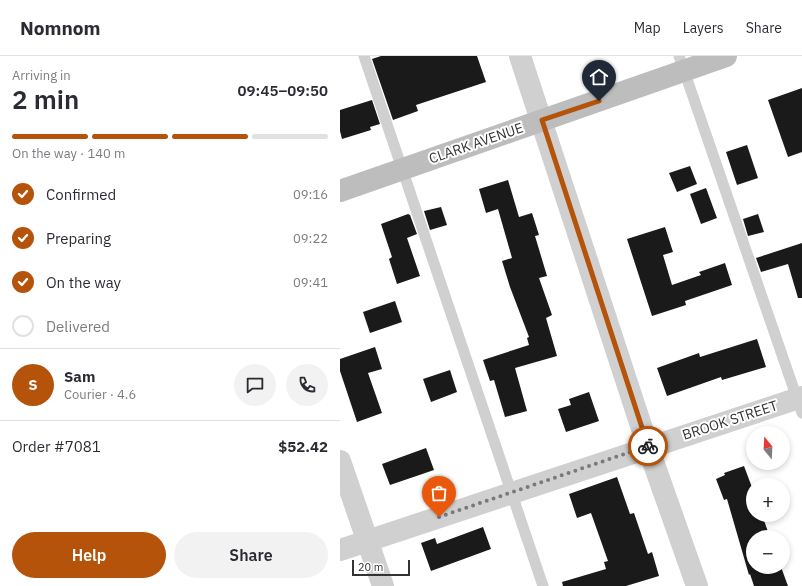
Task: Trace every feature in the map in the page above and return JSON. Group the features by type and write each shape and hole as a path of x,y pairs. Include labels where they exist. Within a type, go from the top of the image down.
{"street":[{"path":"520,56 648,447 697,586"},
{"name":"CLARK AVENUE","path":"340,191 542,120 682,63 726,56"},
{"name":"BROOK STREET","path":"340,550 648,447 800,402"},
{"path":"340,461 366,541 383,586"}],"lane":[{"path":"364,56 543,586"},
{"path":"682,63 800,402"}],"building":[{"path":"381,56 477,56 486,82 416,105 418,111 393,120 372,59"},
{"path":"802,88 802,152 788,157 768,100"},
{"path":"372,100 380,124 370,127 371,130 342,139 340,131 340,110"},
{"path":"747,145 758,178 737,185 726,152"},
{"path":"690,166 697,184 677,192 669,173"},
{"path":"508,180 519,217 532,213 539,235 535,236 547,276 539,278 552,315 546,318 557,356 515,368 527,411 505,417 494,380 490,381 483,360 529,345 527,338 529,337 502,261 512,258 498,209 486,213 479,189"},
{"path":"706,188 717,218 701,224 690,194"},
{"path":"441,207 447,225 430,230 424,211"},
{"path":"408,214 410,215 417,234 407,238 420,276 397,284 389,259 392,257 381,224"},
{"path":"758,214 764,232 748,236 743,219"},
{"path":"665,227 673,252 663,255 672,285 701,275 699,272 725,263 732,285 685,301 686,305 652,316 627,239"},
{"path":"802,243 802,298 798,298 788,264 761,272 756,258"},
{"path":"395,301 402,322 370,333 363,312"},
{"path":"757,339 766,367 722,380 721,377 667,396 657,368 699,353 700,357"},
{"path":"375,347 382,369 368,373 382,413 357,422 340,371 340,359"},
{"path":"450,370 457,392 431,402 423,379"},
{"path":"589,392 599,421 566,432 558,409 571,405 569,399"},
{"path":"426,448 434,470 390,485 382,464"},
{"path":"744,466 748,478 746,478 746,522 765,522 767,530 746,530 746,565 727,499 724,500 716,479 725,475 724,473"},
{"path":"617,477 630,514 634,513 648,554 652,552 659,576 626,586 563,586 562,582 606,569 604,562 608,561 591,513 577,518 569,494"},
{"path":"483,527 491,549 431,571 421,543 435,538 437,544"},
{"path":"750,574 784,574 788,586 754,586"}],"way so far":[{"path":"439,517 648,446"}],"route":[{"path":"599,101 542,120 648,446"}]}
